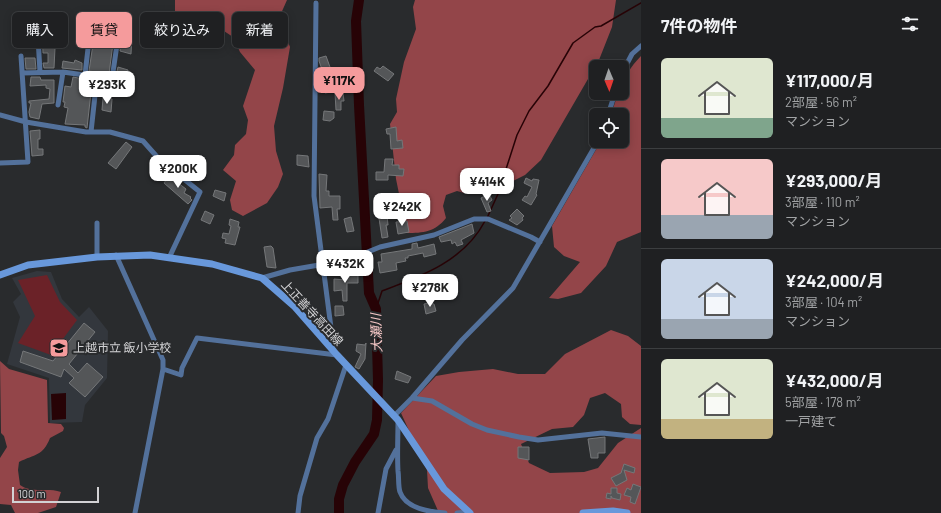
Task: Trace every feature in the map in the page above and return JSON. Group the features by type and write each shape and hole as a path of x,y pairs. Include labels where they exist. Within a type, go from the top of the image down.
{"main road":[{"name":"上正善寺高田線","path":"0,275 28,265 116,255 150,255 212,264 262,278 294,306 335,354 396,418 444,489 469,512"},
{"path":"583,513 613,511 627,513"}],"street":[{"path":"163,370 180,375 182,368 198,338 335,354 314,188 316,3"},
{"path":"629,60 632,54 641,46"},
{"path":"39,48 40,72"},
{"path":"85,75 88,48"},
{"path":"22,73 63,72 112,79 117,48"},
{"path":"0,163 28,162 21,56"},
{"path":"58,105 63,72"},
{"path":"91,132 97,77"},
{"path":"0,115 26,122 91,132 110,132 143,141 159,159 200,192 169,258"},
{"path":"445,513 427,511 414,506 406,500 400,492 396,418 462,340 513,288 594,148"},
{"path":"262,278 290,270 348,260 380,248 434,235 474,219 488,219 540,242"},
{"path":"97,223 97,257"},
{"path":"116,255 163,360 163,370 135,513"},
{"path":"298,513 300,496 317,438 328,419 346,365"},
{"path":"412,398 432,401 472,424 487,430 519,437 538,440 602,433 641,437"},
{"path":"378,513 386,469 397,450"},
{"path":"457,513 469,512"}],"shaded area":[{"path":"175,0 287,0 282,12 232,12 232,36 224,31 224,12 175,12"},
{"path":"415,0 616,0 612,27 599,60 589,60 589,77 541,160 525,175 505,185 479,192 464,193 457,191 446,195 443,206 446,218 442,223 428,231 407,233 396,179 390,124 397,112 396,99 404,62 416,29 413,7"},
{"path":"288,42 290,47 283,88 274,126 276,151 283,174 278,187 267,203 243,216 232,210 230,200 236,181 223,170 234,155 235,145 246,134 248,120 243,106 255,70 238,48 288,48"},
{"path":"641,56 641,232 617,242 606,266 581,293 558,299 549,298 580,262 564,256 554,247 552,226 597,148 629,148 629,108 613,108 616,100 629,100 629,72"},
{"name":"上越市立 飯小学校","path":"37,271 51,272 62,299 79,317 89,307 108,331 107,378 85,405 82,422 50,423 49,378 7,364 20,317 13,302 21,294 12,278"},
{"path":"47,275 60,302 77,320 51,355 18,343 35,316 18,280"},
{"path":"611,330 628,336 641,346 641,425 630,424 622,417 621,404 605,393 590,398 584,415 573,427 552,429 521,444 529,463 550,473 584,472 598,468 618,443 641,428 641,513 439,513 428,488 427,470 401,413 436,376 493,369 518,374 545,374 565,354"},
{"path":"0,361 9,369 47,380 48,423 61,424 64,428 63,431 50,438 38,454 19,462 18,470 20,485 25,488 35,490 51,490 61,492 56,507 38,513 15,513 11,505 0,504 0,458 7,447 4,436 1,433"},
{"path":"66,393 66,419 52,420 51,394"}],"building":[{"path":"43,48 55,48 54,68 44,68 43,63 48,63 48,53 43,53"},
{"path":"92,48 112,48 109,74 89,71"},
{"path":"120,48 131,48 131,54 120,51"},
{"path":"326,56 335,81 331,82 331,92 325,93 325,86 328,86 319,58"},
{"path":"25,58 35,58 36,69 26,69"},
{"path":"75,60 82,63 82,70 62,68 63,61 74,63"},
{"path":"383,66 394,74 388,81 374,71 377,67 380,69"},
{"path":"118,67 128,70 127,77 116,76"},
{"path":"31,77 40,77 41,80 54,80 54,103 42,104 39,119 30,117 29,112 31,103 29,103 29,101 49,99 50,89 46,88 46,85 30,86"},
{"path":"73,77 89,80 88,83 92,83 87,128 85,125 65,124 68,108 64,107 65,102 63,102 65,86 71,87"},
{"path":"335,93 343,93 344,101 341,101 341,110 336,110"},
{"path":"103,98 112,99 111,112 102,110"},
{"path":"324,111 334,112 334,118 330,121 323,120"},
{"path":"396,127 397,141 402,140 403,148 391,149 390,134 387,134 386,129"},
{"path":"40,130 38,149 43,149 43,155 32,156 30,131"},
{"path":"126,142 132,147 116,169 108,163"},
{"path":"297,155 308,156 309,167 297,165"},
{"path":"177,159 200,174 197,178 194,180 173,165"},
{"path":"385,159 393,159 392,165 399,165 399,169 404,169 403,176 388,175 388,180 376,180 376,172 384,172"},
{"path":"319,174 327,175 326,191 329,191 329,196 340,196 340,209 337,209 338,220 333,220 332,207 320,208"},
{"path":"169,176 186,189 184,193 191,197 190,198 192,200 188,204 164,183"},
{"path":"526,178 532,181 533,179 539,180 537,195 531,205 522,200 525,196 527,197 532,187 524,183"},
{"path":"215,190 226,193 224,201 213,196"},
{"path":"489,194 492,200 488,203 491,211 487,212 481,198"},
{"path":"386,198 386,205 394,203 395,206 401,205 402,211 387,215 388,225 386,225 388,237 382,238 377,205 380,205 379,199"},
{"path":"517,209 524,216 522,218 523,220 517,225 509,220 512,218 510,216"},
{"path":"205,211 214,215 210,224 201,220"},
{"path":"351,217 354,231 347,232 344,219"},
{"path":"230,219 239,222 238,227 240,227 235,245 225,243 226,239 222,238 223,233 229,234 231,226 229,225"},
{"path":"407,221 409,232 398,234 396,222"},
{"path":"472,224 474,233 461,240 463,244 457,246 455,242 452,244 451,240 441,242 439,237"},
{"path":"417,243 418,248 434,244 436,254 424,257 423,253 408,256 408,258 405,258 406,261 396,263 397,270 380,273 378,262 382,262 381,254 412,249 412,244"},
{"path":"271,246 273,248 276,268 267,267 264,247"},
{"path":"346,274 358,274 358,283 347,283 347,301 343,301 342,290 334,291 334,279 346,280"},
{"path":"424,304 434,304 436,311 426,314"},
{"path":"335,306 343,306 344,315 335,316"},
{"path":"84,323 95,332 69,364 78,373 87,363 103,377 85,397 69,383 74,378 64,369 61,377 20,362 23,351 53,361"},
{"path":"366,343 365,359 359,369 355,367 361,354 356,351 357,344 365,345"},
{"path":"397,371 411,377 408,383 395,379"},
{"path":"605,437 605,453 598,453 598,458 591,458 588,439"},
{"path":"518,447 529,447 529,460 518,458"},
{"path":"624,464 635,468 634,473 624,470 627,480 616,486 611,478 621,473"},
{"path":"633,484 641,487 635,504 630,502 631,497 624,495 627,488 631,490"},
{"path":"611,488 617,488 617,493 621,494 620,500 612,498 611,496 611,499 606,498 607,493 611,494"}],"waterway":[{"name":"大瀬川","path":"339,513 339,499 343,485 355,462 374,434 377,420 378,380 376,309 369,293 359,105 356,21 359,0"},
{"path":"487,218 498,194 517,135 529,111 548,86 573,43 595,27 601,26 641,3"},
{"path":"376,309 382,291 427,273 454,257 466,247 485,221"}],"place":[{"name":"上越市立 飯小学校","path":"59,348"}]}
